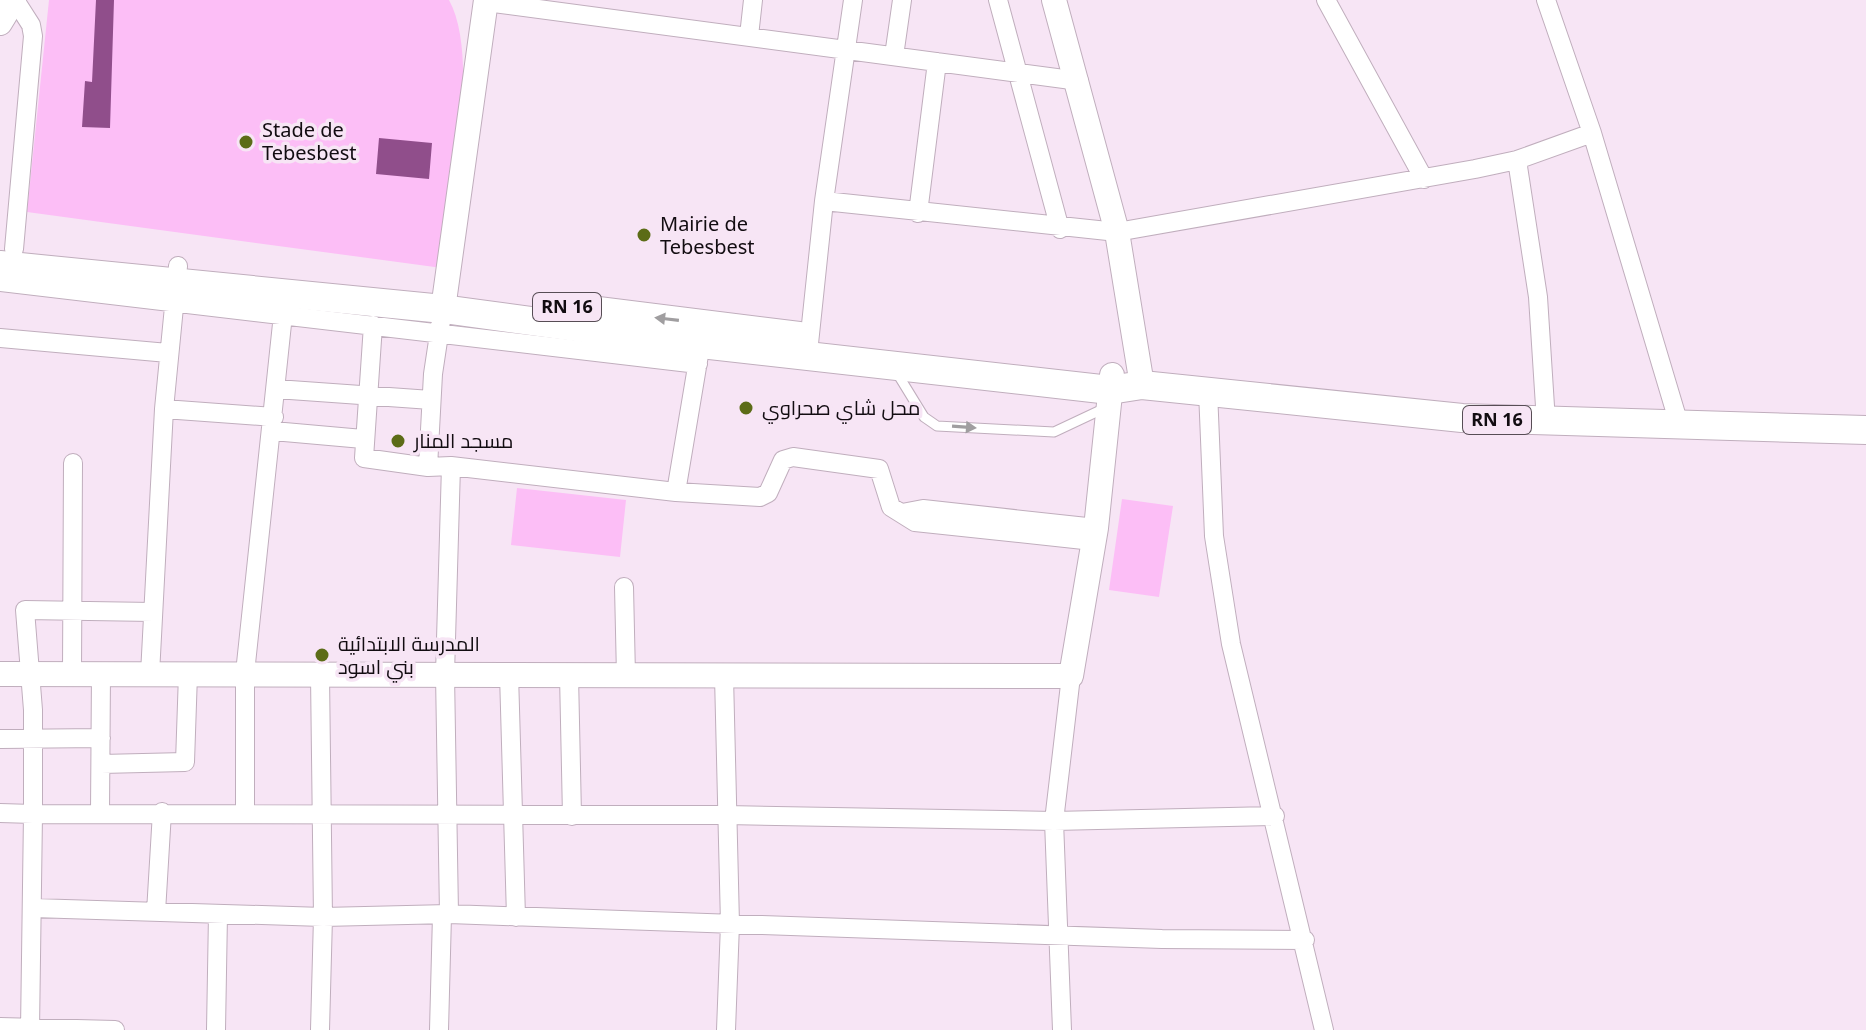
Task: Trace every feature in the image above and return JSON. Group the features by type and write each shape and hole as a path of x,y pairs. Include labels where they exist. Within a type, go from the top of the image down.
{"main road":[{"name":"RN 16","path":"5,254 284,305 544,314 701,344 808,346 1120,388"},
{"name":"RN 16","path":"176,284 443,311"},
{"name":"RN 16","path":"808,346 891,363 1120,388 1208,391 1386,412 1546,422 1866,430"}],"street":[{"path":"0,23 15,0 31,25 33,36 5,254"},
{"path":"749,36 753,0"},
{"path":"808,346 824,201 853,0"},
{"path":"894,56 902,0"},
{"path":"998,0 1060,229"},
{"path":"1054,0 1079,81 1117,232 1120,388 1071,676 1054,821 1062,1030"},
{"path":"1326,0 1424,179"},
{"path":"1546,0 1592,133 1679,424"},
{"path":"428,467 431,400 481,6 749,36 1079,81"},
{"path":"918,213 937,62"},
{"path":"824,201 1060,229 1117,232 1517,160 1592,133"},
{"path":"1517,160 1538,297 1546,422"},
{"path":"0,282 176,284 164,409 150,674"},
{"path":"245,812 245,673 274,424 284,305 373,325 443,311 701,344 676,492"},
{"path":"373,325 363,439 367,461 451,466 676,492 764,495 783,460 793,457 879,469 891,507 902,513 923,509 1094,535"},
{"path":"0,338 168,353"},
{"path":"276,389 431,400"},
{"path":"1208,391 1209,468 1221,589 1240,684 1275,816 1324,1030"},
{"path":"164,409 363,439"},
{"path":"72,673 73,463"},
{"path":"439,1030 448,815 445,674 451,466"},
{"path":"624,587 626,676"},
{"path":"30,1028 34,740 25,610 153,612"},
{"path":"100,813 101,673"},
{"path":"0,674 1071,676"},
{"path":"101,764 185,762 188,674"},
{"path":"509,674 516,917"},
{"path":"320,675 323,917 320,1030"},
{"path":"569,675 572,816"},
{"path":"724,676 730,924 726,1030"},
{"path":"0,739 101,738"},
{"path":"156,912 162,812"},
{"path":"0,813 726,815 1054,821 1275,816"},
{"path":"33,908 323,917 445,914 1056,935 1305,940"},
{"path":"216,1030 218,914"},
{"path":"0,1027 115,1030"}],"lane":[{"path":"891,363 924,417 937,426 1054,432 1120,388"}],"shaded area":[{"name":"Stade de Tebesbest","path":"49,0 449,0 458,25 463,57 463,92 442,268 27,212"},
{"path":"517,488 626,500 620,557 511,545"},
{"path":"1122,499 1173,506 1159,597 1109,590"}],"building":[{"path":"96,0 114,0 110,128 82,127 85,81 92,82"},
{"path":"379,138 432,143 429,179 376,174"}],"place":[{"name":"Stade de Tebesbest","path":"246,142"},
{"name":"Mairie de Tebesbest","path":"644,235"},
{"name":"محل شاي صحراوي","path":"746,408"},
{"name":"مسجد المنار","path":"398,441"},
{"name":"المدرسة الابتدائية بني اسود","path":"322,655"}]}
